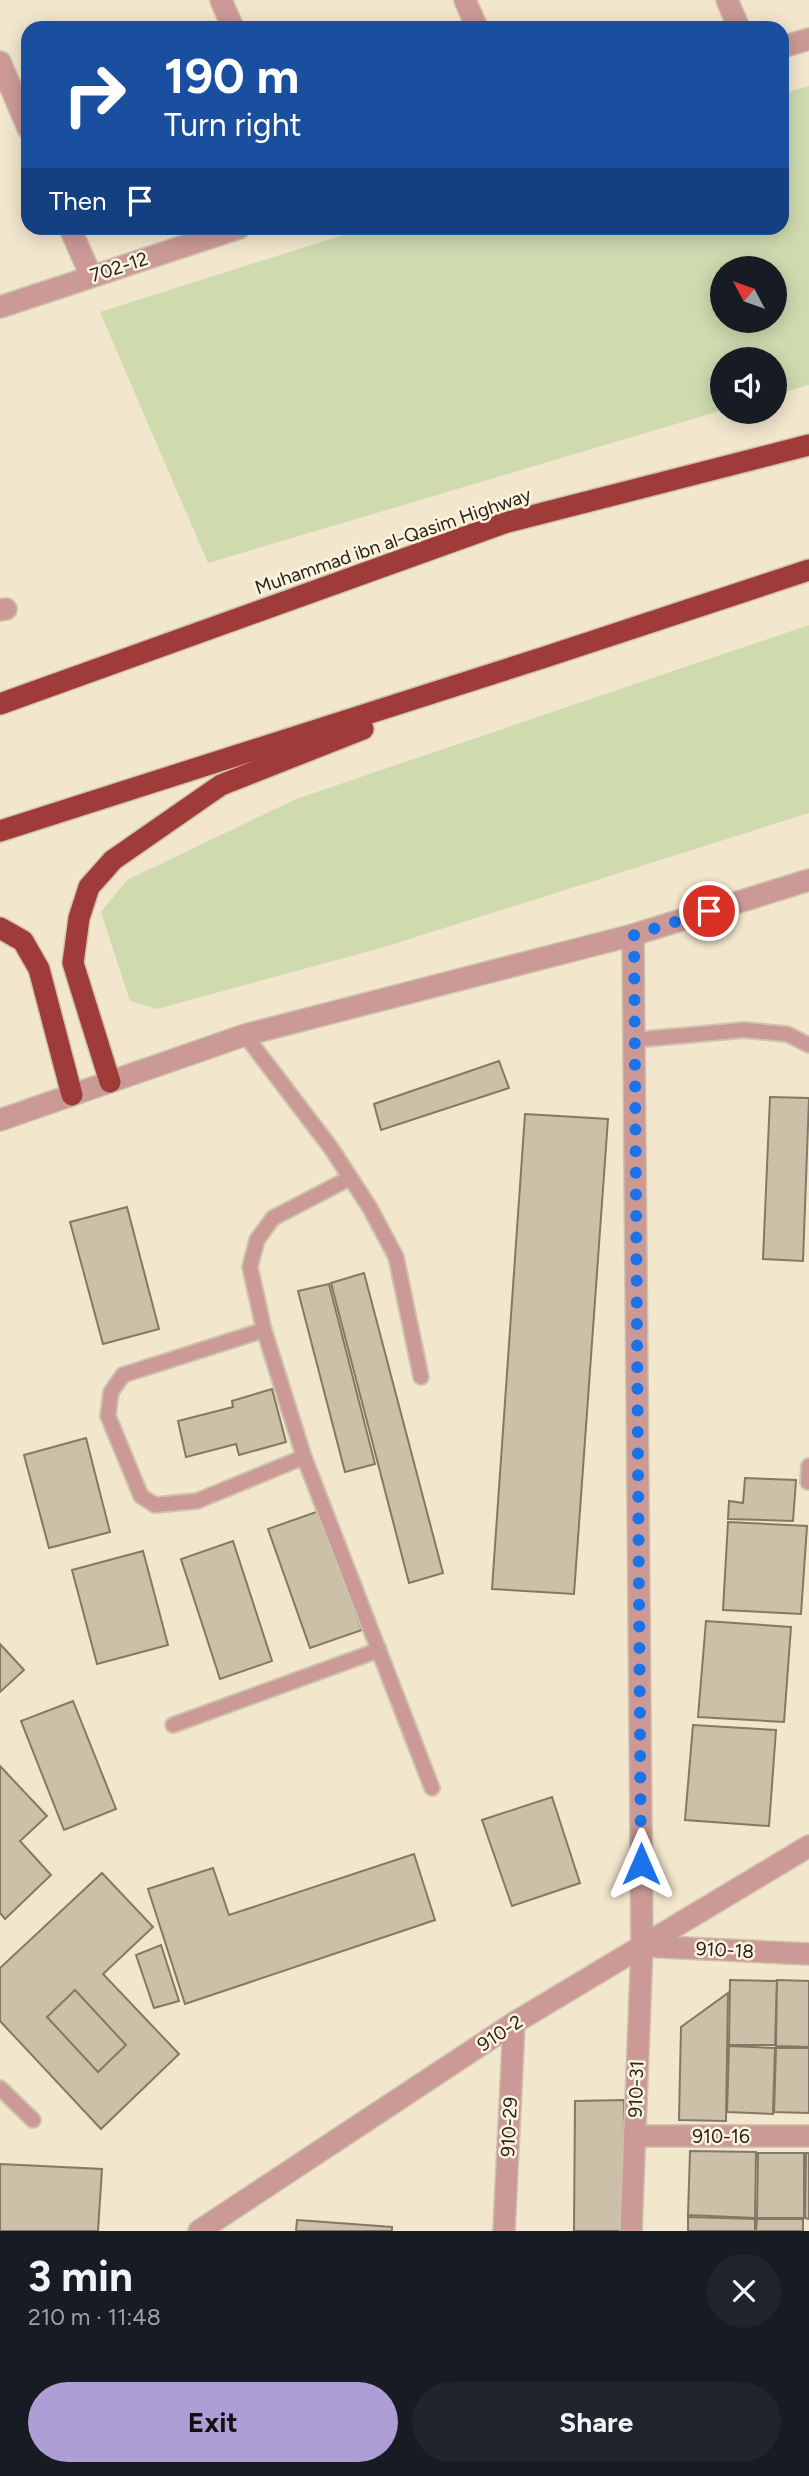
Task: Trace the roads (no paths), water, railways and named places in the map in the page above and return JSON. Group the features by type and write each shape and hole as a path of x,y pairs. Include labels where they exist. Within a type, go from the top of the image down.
{"highway":[{"name":"Muhammad ibn al-Qasim Highway","path":"0,704 504,523 809,444"},
{"path":"0,831 809,570"},
{"path":"110,1082 73,963 79,918 89,887 113,860 221,785 545,657"},
{"path":"0,928 23,941 38,969 72,1095"}],"street":[{"path":"221,0 230,21"},
{"path":"464,0 474,21"},
{"path":"727,0 736,21"},
{"path":"789,45 809,39"},
{"path":"0,62 21,112"},
{"path":"73,235 91,276"},
{"name":"702-12","path":"0,307 217,235"},
{"path":"0,1120 245,1035 634,935 809,880"},
{"name":"910-31","path":"631,2231 642,1946 634,935"},
{"name":"910-2","path":"198,2231 514,2024 809,1846"},
{"name":"910-18","path":"642,1946 809,1954"},
{"name":"910-29","path":"505,2231 514,2024"},
{"name":"910-16","path":"634,2136 809,2136"}],"lane":[{"path":"634,1040 744,1030 787,1034 809,1045"},
{"path":"245,1035 331,1148 370,1208 396,1257 421,1377"},
{"path":"350,1178 273,1218 257,1240 250,1267 264,1330 304,1458 432,1788"},
{"path":"264,1330 123,1375 111,1392 108,1416 141,1496 155,1505 197,1501 304,1458"},
{"path":"808,1482 809,1466"},
{"path":"173,1725 379,1650"},
{"path":"0,2088 33,2120"}]}
